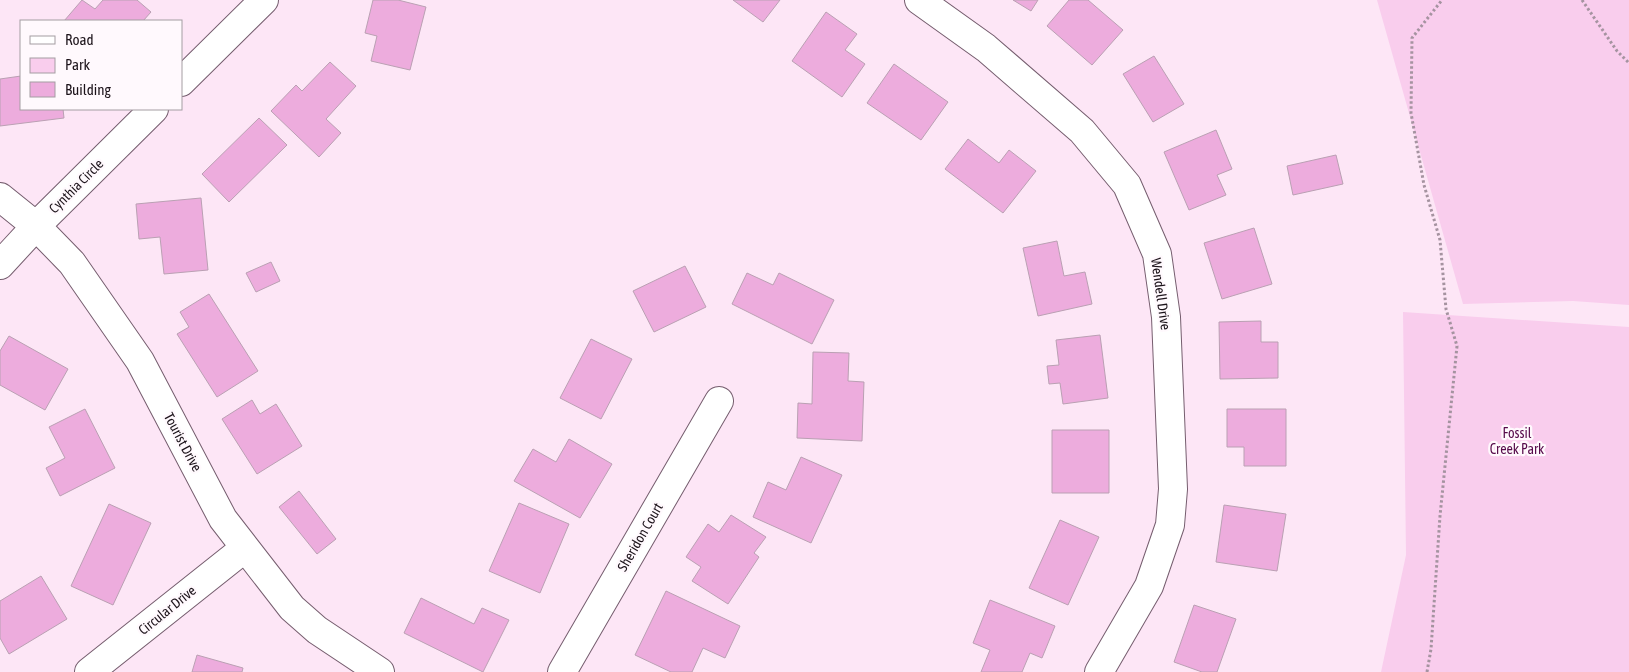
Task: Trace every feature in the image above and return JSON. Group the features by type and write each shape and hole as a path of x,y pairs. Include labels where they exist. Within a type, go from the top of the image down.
{"street":[{"path":"182,81 264,0"},
{"name":"Wendell Drive","path":"918,0 986,48 1082,131 1127,186 1157,254 1166,317 1173,489 1170,525 1149,586 1099,672"},
{"name":"Cynthia Circle","path":"0,265 36,226 153,110"},
{"name":"Tourist Drive","path":"0,197 36,226 72,263 140,361 223,519 292,608 317,630 380,672"},
{"name":"Sheridon Court","path":"562,672 719,401"},
{"name":"Circular Drive","path":"89,672 245,548"}],"path":[{"path":"1427,672 1431,649 1440,516 1457,346 1446,309 1440,240 1424,185 1410,113 1412,38 1442,0"},
{"path":"1582,0 1617,51 1629,63"}],"green space":[{"path":"1377,0 1629,0 1629,305 1573,301 1463,304"},
{"name":"Fossil Creek Park","path":"1403,312 1629,327 1629,672 1381,672 1406,555"}],"building":[{"path":"82,0 95,9 103,0 137,0 151,12 144,20 65,20"},
{"path":"373,0 398,0 426,7 410,70 371,61 377,36 365,33"},
{"path":"733,0 780,0 763,22"},
{"path":"1013,0 1038,0 1031,11"},
{"path":"1069,0 1088,0 1123,30 1092,65 1047,26"},
{"path":"826,12 857,34 845,50 865,64 842,97 792,61"},
{"path":"1154,56 1184,104 1153,122 1123,74"},
{"path":"330,62 356,86 326,119 341,133 319,157 271,111 296,85 302,91"},
{"path":"894,64 948,102 921,140 867,103"},
{"path":"20,76 20,110 63,110 64,118 0,126 0,79"},
{"path":"259,118 287,145 229,202 202,174"},
{"path":"1216,130 1232,169 1217,175 1226,195 1189,210 1164,152"},
{"path":"968,139 999,163 1009,150 1036,171 1003,213 945,169"},
{"path":"1336,155 1343,184 1293,195 1287,166"},
{"path":"201,198 208,270 164,274 160,237 139,239 136,204"},
{"path":"1254,228 1272,284 1222,299 1204,243"},
{"path":"1057,241 1064,276 1085,272 1092,304 1038,316 1023,248"},
{"path":"271,262 280,281 256,292 246,273"},
{"path":"685,266 706,307 654,332 633,291"},
{"path":"747,273 773,285 779,273 834,300 812,344 732,304"},
{"path":"209,294 258,371 217,397 177,334 189,327 180,312"},
{"path":"1261,321 1261,342 1278,342 1278,378 1220,379 1219,322"},
{"path":"1100,335 1108,398 1063,404 1060,383 1049,384 1047,366 1059,365 1056,340"},
{"path":"9,336 68,369 45,410 0,385 0,351"},
{"path":"591,339 632,359 601,419 560,398"},
{"path":"813,352 849,353 848,381 864,382 862,441 797,438 798,403 812,404"},
{"path":"252,400 260,414 276,404 302,446 257,474 222,419"},
{"path":"85,409 115,468 60,496 46,468 65,458 49,427"},
{"path":"1227,409 1286,409 1286,466 1244,466 1244,447 1227,447"},
{"path":"1052,430 1109,430 1109,493 1052,493"},
{"path":"569,439 612,464 580,518 514,481 533,449 556,462"},
{"path":"801,457 842,475 811,543 753,517 768,482 786,490"},
{"path":"299,491 336,539 317,554 279,507"},
{"path":"519,503 569,524 540,593 489,571"},
{"path":"109,504 151,523 113,605 71,586"},
{"path":"1224,505 1286,514 1277,571 1216,562"},
{"path":"731,515 766,537 754,553 759,557 728,604 692,581 701,567 686,557 708,524 719,532"},
{"path":"1060,520 1099,537 1068,605 1029,588"},
{"path":"41,576 67,619 9,654 0,638 0,601"},
{"path":"666,591 740,626 725,658 703,648 692,672 671,672 635,655"},
{"path":"421,598 474,624 482,608 509,620 483,672 404,633"},
{"path":"990,600 1055,626 1042,658 1030,653 1022,672 981,672 990,650 973,643"},
{"path":"1194,605 1236,619 1217,672 1202,672 1174,662"},
{"path":"197,655 243,668 242,672 192,672"}]}
